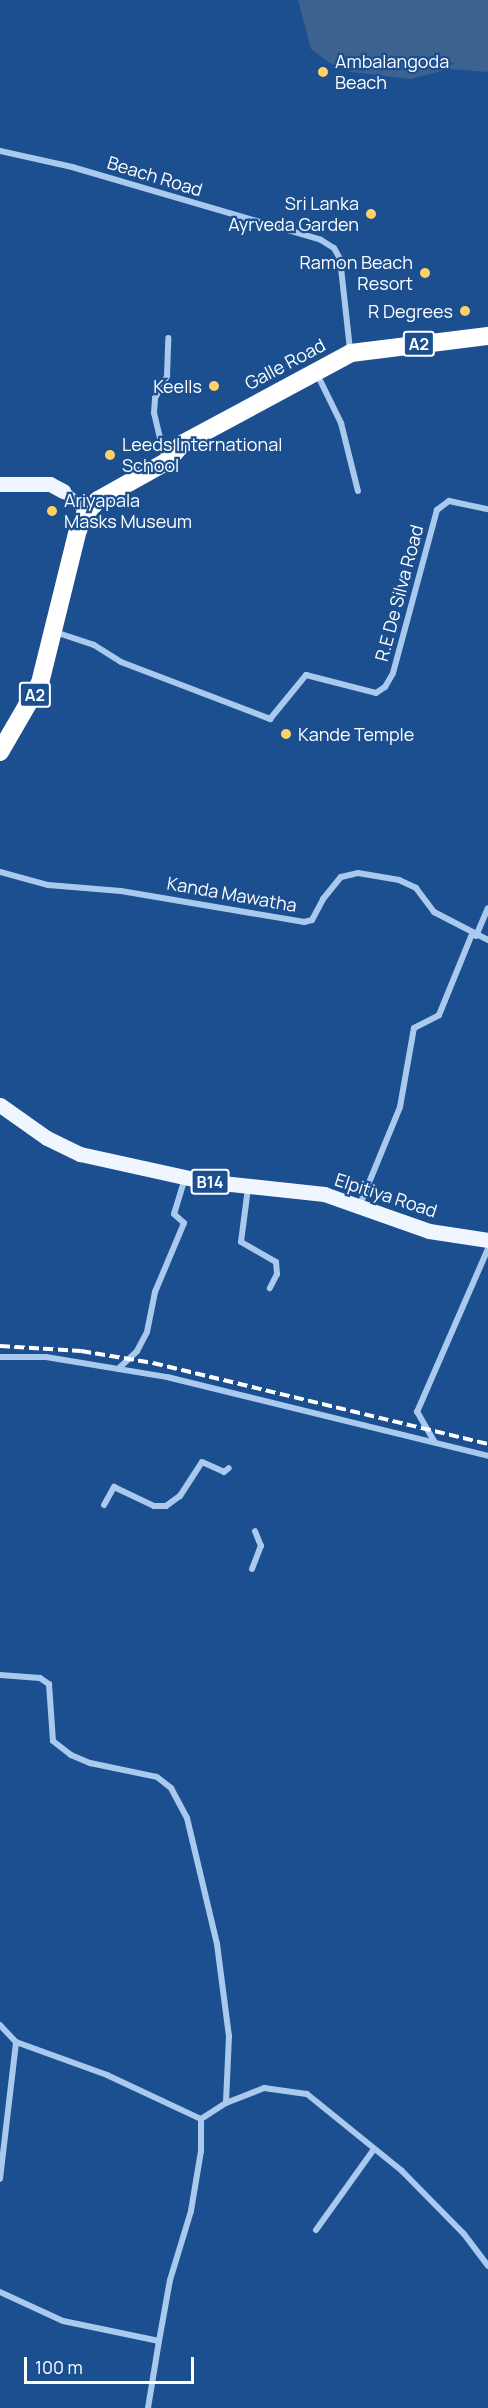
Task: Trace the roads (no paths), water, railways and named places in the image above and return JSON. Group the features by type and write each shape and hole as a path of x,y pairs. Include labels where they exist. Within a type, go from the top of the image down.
{"highway":[{"name":"Galle Road","path":"0,752 33,698 55,632 61,598 85,514 122,484 166,462 182,444 351,353 488,336"},
{"name":"Galle Road","path":"61,598 58,585 68,533 78,504 109,484 122,484"}],"main road":[{"path":"0,484 50,484 63,491"},
{"name":"Elpitiya Road","path":"0,1105 47,1138 80,1154 186,1178 324,1194 429,1232 488,1240"}],"street":[{"name":"Beach Road","path":"0,151 83,170 321,240 340,260 351,353"},
{"path":"166,462 154,412 155,398 167,376 168,338"},
{"path":"316,371 341,423 358,491"},
{"path":"63,491 78,504"},
{"name":"R.E De Silva Road","path":"55,632 94,645 121,662 270,719 306,675 376,693 385,687 393,673 437,510 449,501 488,509"},
{"name":"Kanda Mawatha","path":"0,872 48,885 121,891 304,922 312,920 341,877 358,873 399,880 416,888 434,912 474,935 488,940"},
{"path":"359,1207 400,1107 414,1028 439,1015 488,908"},
{"path":"118,1369 137,1351 147,1332 154,1293 184,1223 174,1214 186,1178"},
{"path":"248,1187 242,1242 276,1262 277,1274 270,1288"},
{"path":"434,1441 417,1412 488,1250"},
{"path":"0,1357 46,1357 167,1377 488,1456"},
{"path":"104,1505 114,1487 154,1506 166,1506 180,1496 202,1462 224,1472 229,1468"},
{"path":"252,1569 261,1546 255,1530"},
{"path":"0,1676 40,1678 49,1684 53,1740 71,1755 90,1763 157,1777 171,1788 187,1818 217,1944 229,2036 226,2103"},
{"path":"0,2025 16,2042 107,2075 201,2119"},
{"path":"0,2179 16,2042"},
{"path":"201,2119 226,2103 264,2088 307,2094 374,2149 441,2210 488,2266"},
{"path":"148,2408 170,2280 191,2211 201,2151 201,2119"},
{"path":"316,2230 374,2149"},
{"path":"0,2292 63,2321 159,2341"}],"water":[{"path":"298,0 488,0 488,72 449,69 410,79 351,72 328,62 311,49"}],"railway":[{"path":"0,1346 81,1351 153,1363 488,1444"}],"place":[{"name":"Ambalangoda Beach","path":"323,72"},
{"name":"Sri Lanka Ayrveda Garden","path":"371,214"},
{"name":"Ramon Beach Resort","path":"425,273"},
{"name":"R Degrees","path":"465,311"},
{"name":"Keells","path":"214,386"},
{"name":"Leeds International School","path":"110,455"},
{"name":"Ariyapala Masks Museum","path":"52,511"},
{"name":"Kande Temple","path":"286,734"}]}
